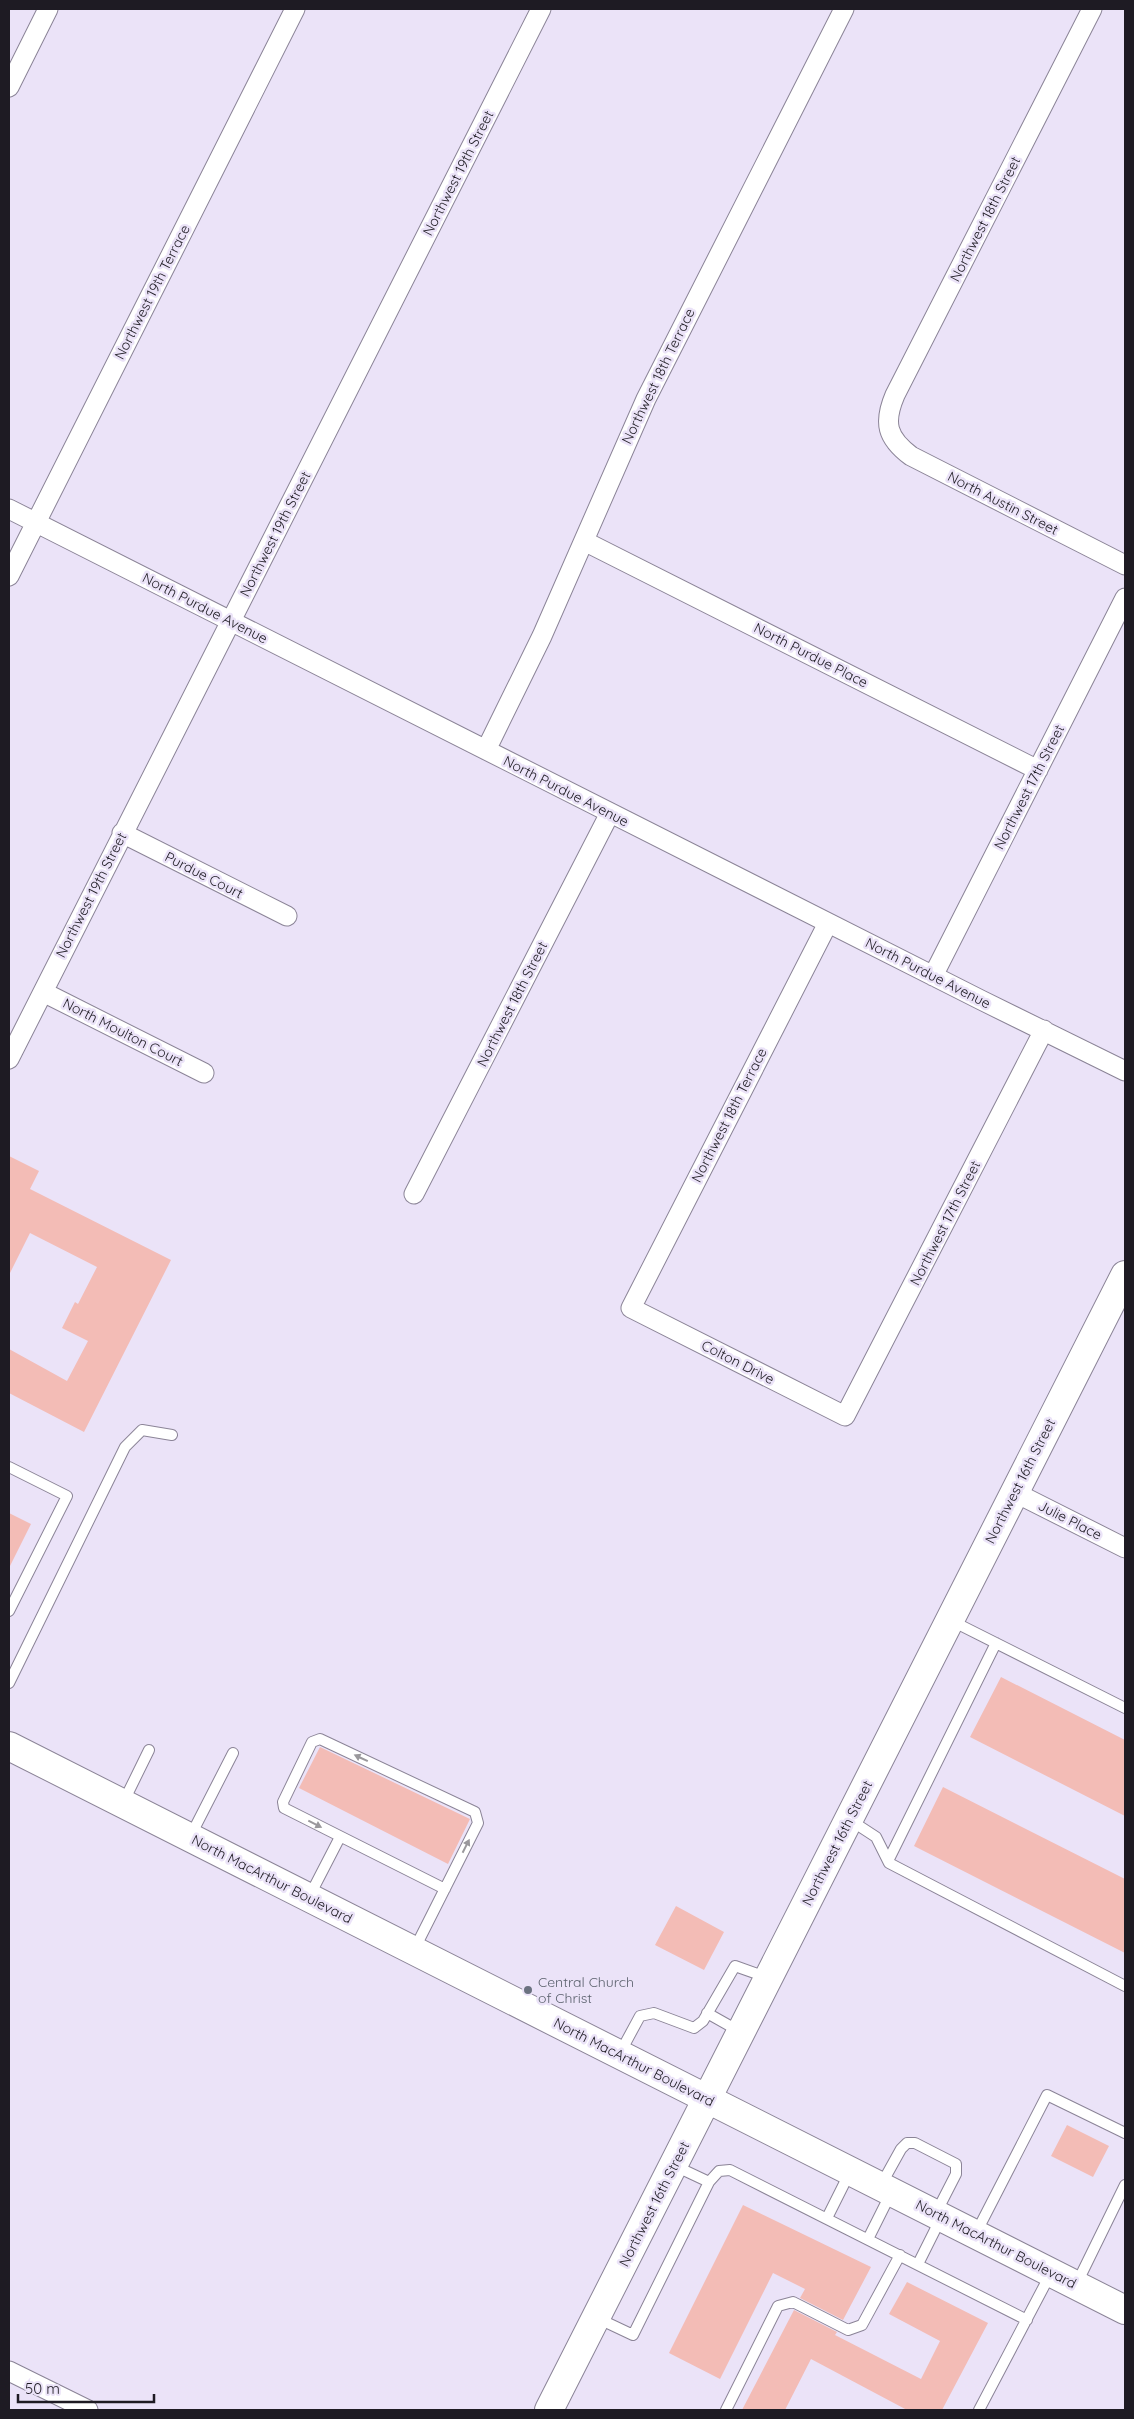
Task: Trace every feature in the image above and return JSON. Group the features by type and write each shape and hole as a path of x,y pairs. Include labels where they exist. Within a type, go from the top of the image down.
{"street":[{"path":"9,87 48,9"},
{"name":"Northwest 19th Terrace","path":"9,576 296,9"},
{"name":"Northwest 19th Street","path":"9,1059 122,833 542,9"},
{"name":"Northwest 18th Terrace","path":"486,750 542,636 659,372 844,9"},
{"name":"Northwest 18th Street","path":"889,432 888,420 895,395 1092,9"},
{"name":"North Austin Street","path":"889,432 895,443 911,456 1125,565"},
{"name":"North Purdue Avenue","path":"9,509 933,976 1125,1071"},
{"name":"North Purdue Place","path":"584,541 1038,770"},
{"name":"Northwest 17th Street","path":"933,976 1125,598"},
{"name":"Northwest 18th Street","path":"414,1194 610,813"},
{"name":"Purdue Court","path":"122,833 286,916"},
{"name":"Northwest 18th Terrace","path":"631,1308 828,922"},
{"name":"North Moulton Court","path":"43,992 204,1073"},
{"name":"Northwest 17th Street","path":"845,1416 1044,1030"},
{"name":"Northwest 16th Street","path":"548,2410 708,2099 1125,1275"},
{"name":"Colton Drive","path":"631,1308 845,1416"},
{"name":"Julie Place","path":"1014,1492 1125,1548"},
{"name":"North MacArthur Boulevard","path":"9,1746 1125,2310"},
{"path":"9,2371 88,2410"}],"lane":[{"path":"9,1683 125,1447 142,1430 172,1435"},
{"path":"9,1467 66,1496 9,1611"},
{"path":"949,1620 1125,1708"},
{"path":"888,1861 996,1644"},
{"path":"414,1951 445,1889 478,1823 475,1812 320,1739 312,1742 283,1802 284,1808 445,1889"},
{"path":"122,1804 149,1750"},
{"path":"190,1838 234,1753"},
{"path":"848,1820 876,1837 888,1861 1125,1986"},
{"path":"308,1898 340,1837"},
{"path":"619,2054 640,2016 654,2013 694,2028 703,2021 735,1966 768,1978"},
{"path":"707,2013 741,2032"},
{"path":"975,2234 1047,2095 1125,2133"},
{"path":"868,2239 901,2149 907,2143 915,2143 956,2164 956,2174 918,2264"},
{"path":"674,2165 710,2182"},
{"path":"596,2318 633,2335 710,2182 719,2171 730,2170 1027,2320"},
{"path":"827,2218 851,2171"},
{"path":"1076,2285 1125,2186"},
{"path":"726,2410 778,2306 793,2302 848,2330 862,2325 900,2255"},
{"path":"979,2410 1051,2272"}],"building":[{"path":"9,1156 39,1171 30,1189 171,1260 84,1432 9,1393 9,1349 67,1381 88,1341 62,1328 75,1302 78,1304 97,1267 30,1233 9,1275"},
{"path":"9,1513 31,1524 9,1568"},
{"path":"1001,1677 1125,1740 1125,1816 970,1737"},
{"path":"320,1747 470,1819 448,1864 299,1788"},
{"path":"943,1787 1125,1879 1125,1953 914,1846"},
{"path":"676,1906 724,1932 704,1970 655,1945"},
{"path":"1067,2125 1109,2146 1093,2177 1051,2156"},
{"path":"743,2205 871,2267 843,2320 800,2298 805,2289 773,2273 720,2379 669,2353"},
{"path":"907,2282 988,2323 942,2410 907,2410 811,2359 785,2410 742,2410 794,2310 837,2332 835,2335 921,2379 940,2341 889,2314"}],"place":[{"name":"Central Church of Christ","path":"528,1990"}]}
